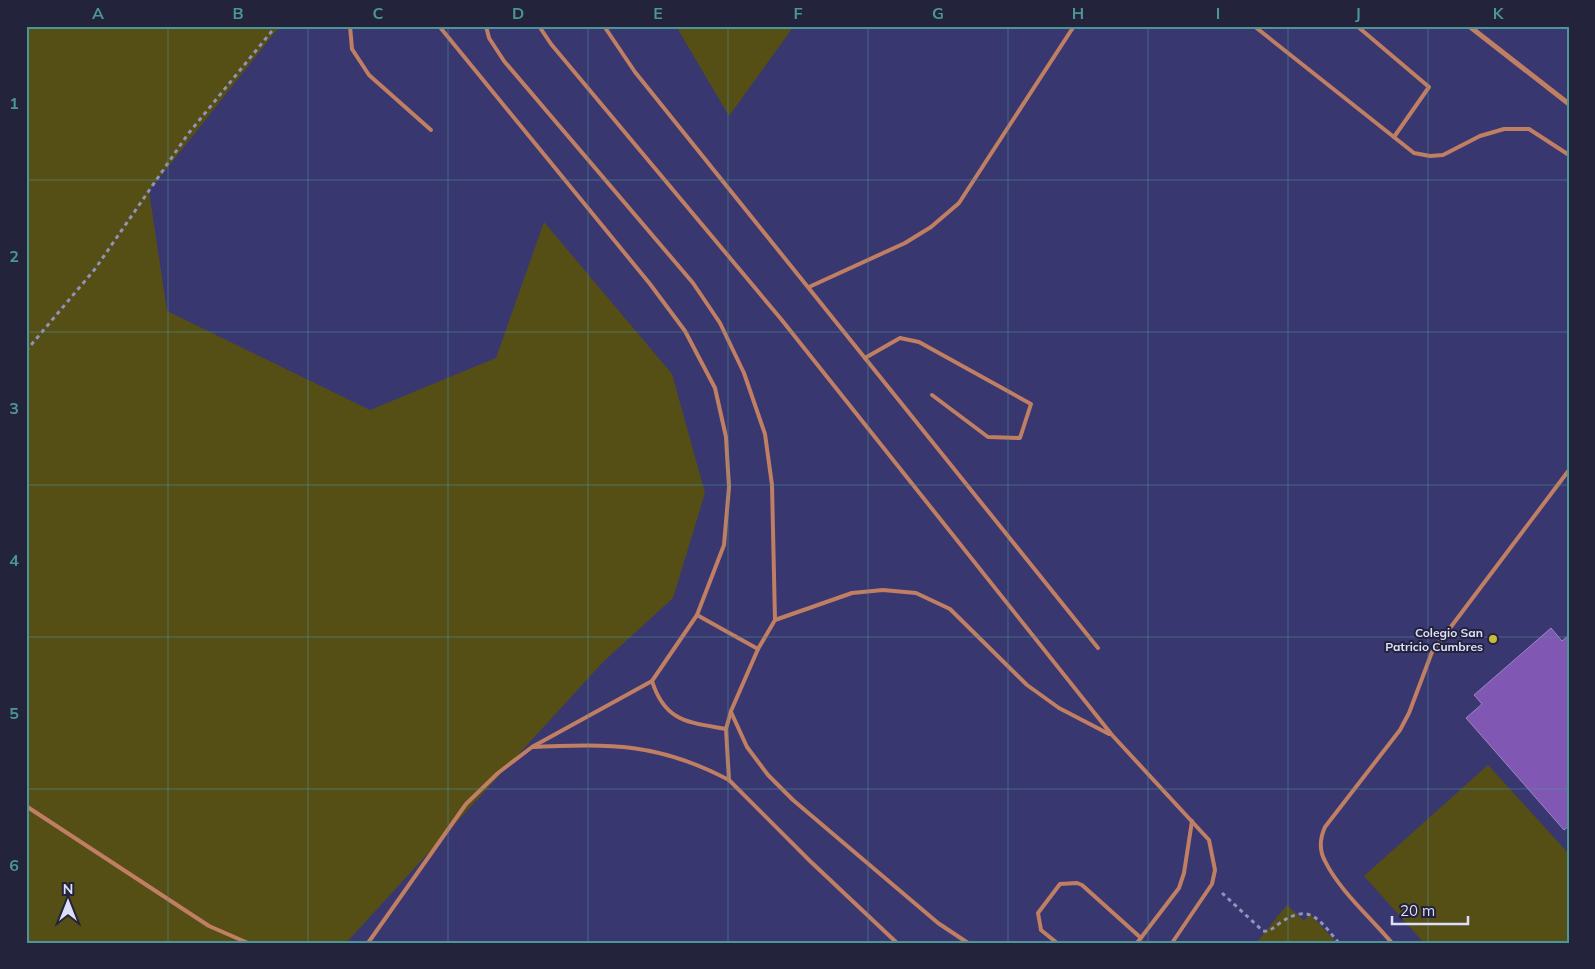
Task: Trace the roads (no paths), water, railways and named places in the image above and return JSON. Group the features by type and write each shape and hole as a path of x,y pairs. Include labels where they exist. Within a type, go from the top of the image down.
{"street":[{"path":"1469,26 1569,104"}],"lane":[{"path":"350,26 352,49 369,75 431,130"},
{"path":"368,943 466,804 498,773 532,748 652,681 697,615 724,545 729,487 726,437 715,388 685,331 650,284 439,26"},
{"path":"486,26 490,38 504,60 693,283 720,323 744,373 765,434 772,486 775,620 758,649 731,711 726,729 729,780"},
{"path":"539,26 557,51 782,319 1112,735 1209,840 1215,870 1212,884 1172,943"},
{"path":"604,26 635,72 1098,648"},
{"path":"809,287 905,243 931,227 959,203 1074,26"},
{"path":"1254,26 1414,152 1430,156 1443,155 1480,136 1504,129 1529,129 1569,155"},
{"path":"1357,26 1429,87 1394,137"},
{"path":"865,358 900,338 919,342 1031,404 1020,438 988,437 932,395"},
{"path":"1392,943 1342,886 1324,861 1321,848 1321,836 1324,827 1400,730 1409,713 1432,652 1569,470"},
{"path":"775,620 809,606 852,593 883,590 916,593 950,609 1027,685 1058,708 1112,735"},
{"path":"697,615 758,649"},
{"path":"652,681 657,698 667,711 680,720 726,729"},
{"path":"731,711 747,747 768,775 793,800 938,923 968,943"},
{"path":"532,748 596,744 639,748 667,753 697,763 729,780 810,861 897,943"},
{"path":"26,806 208,926 248,943"},
{"path":"1137,943 1179,888 1184,873 1192,821"},
{"path":"1057,943 1041,930 1038,913 1060,884 1068,882 1082,886 1141,938"}],"place":[{"name":"Colegio San Patricio Cumbres","path":"1493,639"}]}
